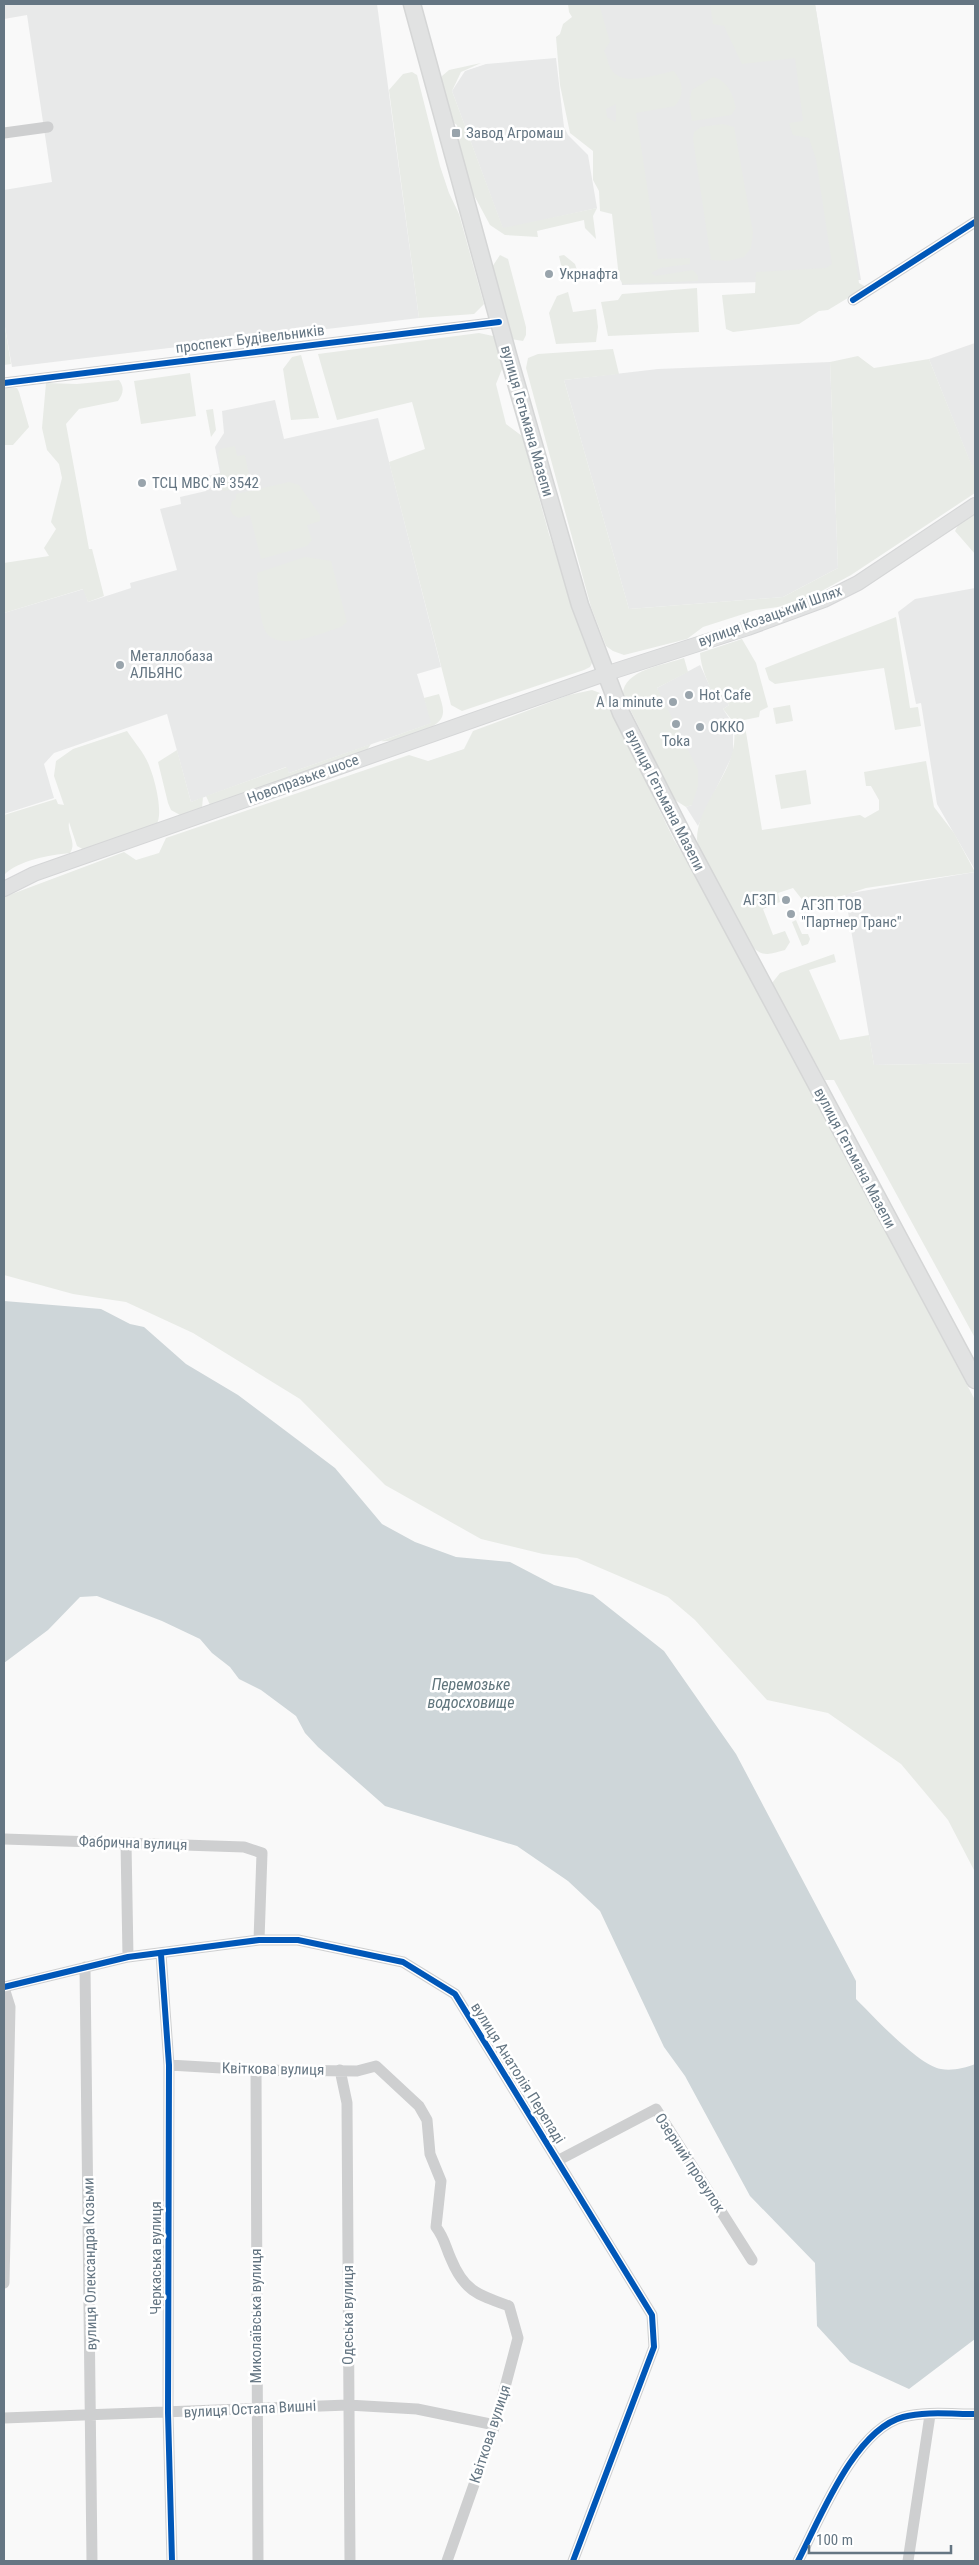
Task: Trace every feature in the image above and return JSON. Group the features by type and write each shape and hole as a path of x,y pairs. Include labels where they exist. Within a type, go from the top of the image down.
{"highway":[{"name":"вулиця Гетьмана Мазепи","path":"412,4 570,572 605,674 642,758 975,1380"}],"main road":[{"name":"вулиця Козацький Шлях","path":"605,674 748,628 824,600 858,583 975,505"},
{"name":"Новопразьке шосе","path":"4,889 34,874 605,674"}],"street":[{"path":"4,133 48,127"},
{"path":"853,300 975,222"},
{"name":"проспект Будівельників","path":"4,383 499,322"},
{"name":"Фабрична вулиця","path":"4,1839 244,1847 262,1853 259,1940"},
{"path":"126,1843 128,1958"},
{"name":"вулиця Анатолія Перепаді","path":"4,1988 128,1958 259,1940 298,1940 404,1962 455,1994 652,2315 654,2347 573,2561"},
{"name":"Черкаська вулиця","path":"161,1954 169,2065 168,2413 172,2561"},
{"name":"вулиця Олександра Козьми","path":"85,1967 92,2415 92,2561"},
{"path":"4,1988 10,2007 4,2283"},
{"name":"Квіткова вулиця","path":"169,2065 256,2070 357,2071 376,2066 419,2106 427,2120 430,2154 441,2181 436,2227 445,2240 450,2258 463,2283 477,2294 509,2306 518,2338 495,2425 446,2561"},
{"name":"Миколаївська вулиця","path":"256,2070 258,2561"},
{"name":"Одеська вулиця","path":"340,2070 347,2103 350,2561"},
{"name":"Озерний провулок","path":"557,2160 656,2109 752,2260"},
{"name":"вулиця Остапа Вишні","path":"4,2418 348,2405 416,2409 495,2425"},
{"path":"798,2561 853,2456 880,2429 902,2417 975,2414"},
{"path":"908,2561 930,2415"}],"shaded area":[{"path":"4,4 377,4 419,318 12,367 4,321 4,190 52,182 27,15 4,19"},
{"path":"568,4 599,4 610,42 604,51 611,69 616,75 631,79 674,71 681,84 680,97 675,106 636,113 658,259 690,258 690,264 660,268 651,273 655,276 693,270 698,276 698,281 623,284 619,278 612,214 600,211 599,191 593,180 593,151 570,133 560,85 556,37 560,34 563,24 572,17","holes":["616,104 616,121 607,117 606,109"]},
{"path":"593,4 815,4 861,280 622,285"},
{"path":"710,4 815,4 859,283 866,287 828,310 819,311 799,324 733,332 726,329 722,295 755,293 756,272 826,268 832,264 816,159 809,138 793,135 789,123 803,121 795,58 742,64 724,26 713,24"},
{"path":"556,58 564,127 568,135 588,155 597,208 503,229 452,91 465,71 486,64"},
{"path":"481,63 461,72 452,91 503,228 597,208 593,216 596,239 585,228 584,220 537,231 538,237 505,235 490,225 468,184 456,148 460,138 457,125 451,121 441,92 442,76 449,70"},
{"path":"412,72 417,75 440,166 449,193 459,214 484,304 474,314 419,318 389,90 403,74"},
{"path":"713,77 722,81 729,88 736,108 731,115 692,121 689,101 692,90"},
{"path":"723,124 734,127 753,232 751,248 744,257 728,261 711,260 693,139 694,132 701,127"},
{"path":"500,255 508,259 526,327 526,335 523,341 511,339 490,270"},
{"path":"564,255 575,264 577,270 563,274 559,256"},
{"path":"697,288 699,332 608,336 601,302 618,300 622,294"},
{"path":"568,292 573,312 596,309 598,327 596,342 556,344 549,313 557,296"},
{"path":"4,321 11,364 4,365"},
{"path":"479,333 493,336 500,348 504,364 496,384 506,424 522,436 549,534 593,661 590,667 584,670 462,711 451,705 389,462 425,449 412,402 337,420 318,354"},
{"path":"975,343 975,464 972,467 929,359"},
{"path":"613,349 619,374 564,380 629,609 783,597 838,568 830,362 858,356 874,368 929,359 972,466 975,464 975,493 851,575 818,593 778,607 756,610 703,627 687,639 624,655 613,651 606,646 591,607 526,368 528,358 538,354"},
{"path":"301,355 319,418 291,420 283,369 292,357"},
{"path":"830,362 838,568 783,597 629,609 564,380 658,369"},
{"path":"190,373 196,416 141,424 134,381"},
{"path":"119,380 123,391 118,401 79,409 66,424 89,549 92,549 104,596 88,602 83,589 4,613 4,563 49,556 44,548 56,529 51,522 62,478 59,464 47,450 42,428 46,383 77,384"},
{"path":"4,387 17,388 29,427 13,445 4,445"},
{"path":"275,400 284,439 378,418 441,667 417,674 432,723 289,773 286,767 191,802 167,714 54,753 44,764 54,798 4,814 4,613 84,589 88,602 131,588 130,583 177,570 160,509 181,504 180,497 206,491 203,477 220,473 215,447 224,433 222,411"},
{"path":"213,409 216,430 211,437 206,410"},
{"path":"235,446 237,456 245,455 251,486 223,491 221,483 213,484 211,476 221,473 218,454 220,449"},
{"path":"289,482 299,485 320,515 320,521 307,525 312,540 307,546 261,559 250,515 239,518 233,515 230,509 232,501 236,499 236,494"},
{"path":"975,514 975,554 955,531 958,525"},
{"path":"305,557 331,561 347,622 341,627 299,640 277,640 269,636 262,622 257,573"},
{"path":"975,588 975,870 937,804 921,703 916,704 898,612 915,599"},
{"path":"896,617 910,708 918,707 921,726 895,730 884,668 775,684 769,680 765,668"},
{"path":"742,639 756,663 768,707 760,711 759,717 744,720 762,830 860,815 865,818 879,810 879,800 871,786 866,786 864,772 926,761 934,807 954,833 975,872 866,888 808,907 793,888 778,893 780,902 763,909 773,935 785,931 790,942 785,950 773,953 766,954 756,950 723,896 699,847 697,839 699,824 704,810 732,755 734,740 732,723 723,709 729,705 720,691 713,694 703,669 700,653"},
{"path":"684,658 688,672 657,688 698,770 698,786 692,805 686,807 675,800 623,695 629,680 637,674"},
{"path":"700,665 713,693 720,691 729,705 723,709 733,724 733,754 698,826 686,807 692,805 657,688"},
{"path":"592,690 600,693 605,698 674,840 702,885 975,1400 975,1872 948,1820 901,1764 828,1713 767,1700 695,1620 668,1597 577,1558 543,1554 481,1539 385,1485 300,1399 193,1333 126,1302 73,1294 4,1275 4,897 124,852 136,860 159,853 166,838 409,755 428,761 464,749 473,731 569,695"},
{"path":"439,694 443,711 442,717 432,727 414,735 395,740 381,741 431,723 424,698"},
{"path":"790,705 793,721 776,724 773,708"},
{"path":"127,731 146,758 152,773 159,806 156,825 86,851 77,846 69,822 73,845 70,853 26,862 4,875 4,815 56,799 58,804 64,805 54,776 56,761 73,749"},
{"path":"371,744 367,750 210,805 206,796 287,767 289,773"},
{"path":"177,750 191,802 203,797 202,808 180,815 171,810 168,803 158,762"},
{"path":"806,770 811,804 781,809 775,775"},
{"path":"975,872 975,1063 874,1065 845,894"},
{"path":"796,920 802,934 808,934 810,939 808,944 802,946 792,922"},
{"path":"834,954 836,962 809,970 840,1040 869,1035 874,1065 975,1063 975,1338 834,1080 825,1080 772,983 780,973"}],"water":[{"name":"Перемозьке водосховище","path":"4,1301 101,1309 130,1324 144,1327 186,1364 238,1395 335,1468 382,1524 415,1542 456,1557 510,1562 554,1585 593,1595 664,1651 736,1754 856,1981 856,1999 908,2050 931,2066 950,2070 975,2064 975,2339 909,2389 850,2362 817,2326 815,2263 750,2196 685,2076 664,2047 600,1911 568,1881 517,1846 385,1806 318,1747 305,1733 296,1716 261,1690 239,1679 230,1667 212,1653 200,1639 162,1621 97,1596 80,1597 48,1630 4,1663"}],"cycle path":[{"path":"853,300 975,222"},
{"path":"4,383 499,322"},
{"path":"4,1987 128,1957 259,1940 298,1940 403,1962 455,1994 652,2315 654,2347 573,2561"},
{"path":"161,1954 169,2065 168,2413 172,2561"},
{"path":"798,2561 840,2478 869,2439 885,2425 911,2415 939,2413 975,2414"}],"place":[{"name":"Завод Агромаш","path":"456,133"},
{"name":"Укрнафта","path":"549,274"},
{"name":"ТСЦ МВС № 3542","path":"142,483"},
{"name":"Металлобаза АЛЬЯНС","path":"120,665"},
{"name":"Hot Cafe","path":"689,695"},
{"name":"A la minute","path":"673,702"},
{"name":"Toka","path":"676,724"},
{"name":"ОККО","path":"700,727"},
{"name":"АГЗП","path":"786,900"},
{"name":"АГЗП ТОВ \"Партнер Транс\"","path":"791,914"}]}
